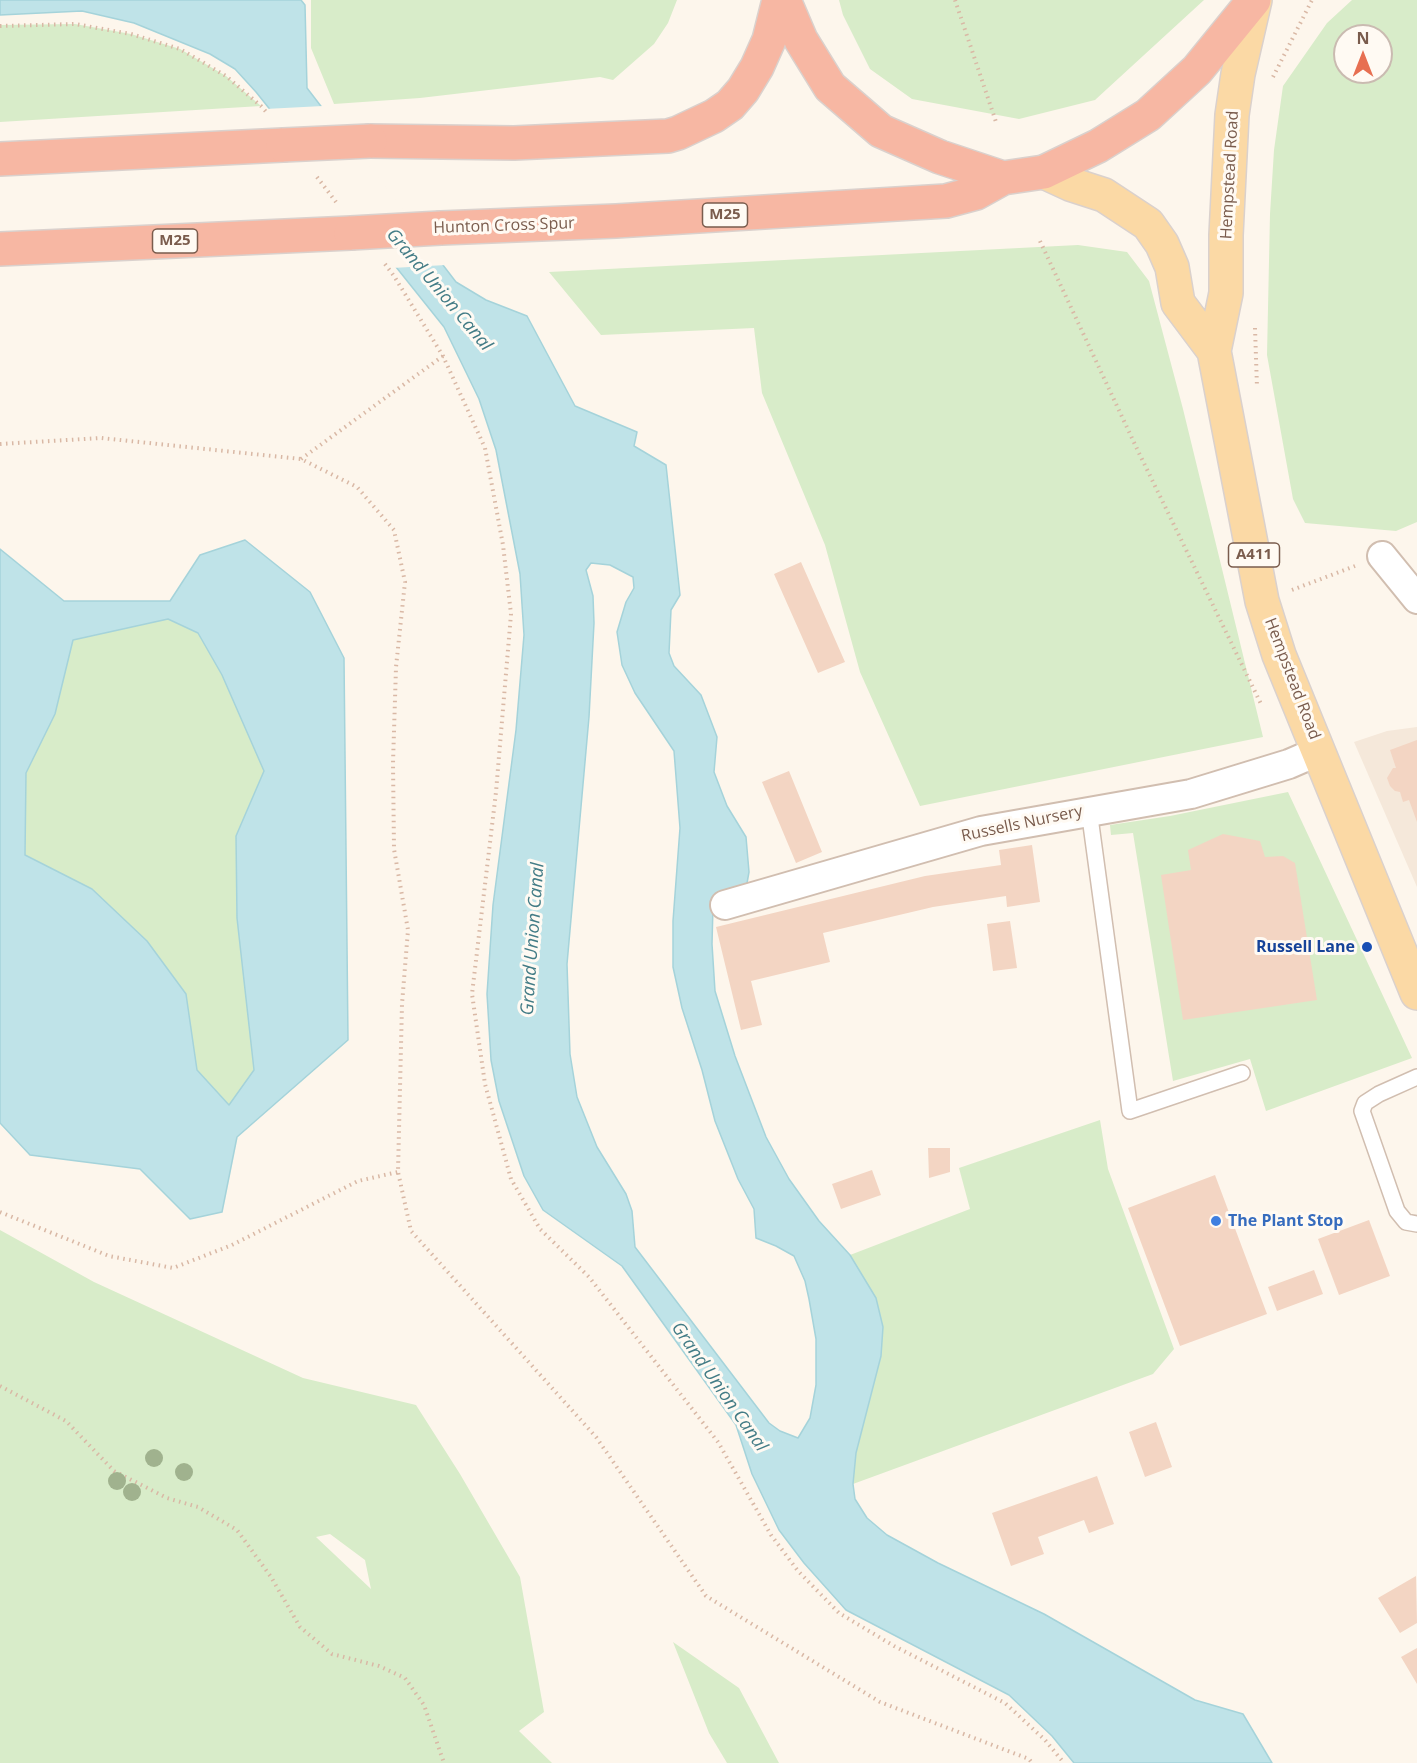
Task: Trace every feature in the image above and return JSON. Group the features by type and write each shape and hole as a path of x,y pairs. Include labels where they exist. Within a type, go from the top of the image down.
{"highway":[{"path":"0,159 370,141 513,143 668,136 714,116 730,105 743,90 758,68 769,40 779,0"},
{"path":"784,0 801,40 830,87 881,131 940,158 1003,178 1044,172 1098,146 1148,115 1197,70 1255,0"},
{"name":"Hunton Cross Spur","path":"0,249 347,221 441,228 616,221 946,201 976,193 1003,178"}],"main road":[{"name":"Hempstead Road","path":"1255,0 1238,74 1233,115 1226,235 1226,293 1214,351 1262,600 1279,655 1417,993"},
{"name":"Hempstead Road","path":"1044,172 1070,184 1104,195 1148,224 1162,244 1172,267 1178,303 1214,351"}],"street":[{"path":"1382,556 1417,599"},
{"name":"Russells Nursery","path":"725,905 981,831 1089,810 1191,794 1289,764 1319,751"}],"lane":[{"path":"1089,810 1130,1111 1242,1073"},
{"path":"1417,1077 1379,1094 1365,1103 1362,1111 1397,1211 1406,1222 1417,1224"}],"path":[{"path":"955,0 996,122"},
{"path":"1270,87 1273,76 1312,0"},
{"path":"0,26 75,24 131,34 180,49 226,76 261,106 268,115"},
{"path":"313,172 347,221"},
{"path":"1040,241 1138,451 1264,711"},
{"path":"380,257 443,356 485,448 503,545 511,614 496,792 472,993 485,1083 511,1179 540,1229 589,1277 718,1442 771,1534 798,1571 838,1613 894,1646 1005,1703 1045,1740 1064,1763"},
{"path":"1254,321 1257,392"},
{"path":"301,459 443,356"},
{"path":"0,444 101,438 301,459 357,487 394,530 405,582 396,667 393,763 394,849 408,930 402,1004 398,1172 411,1231 596,1437 706,1596 880,1702 1029,1759 1032,1763"},
{"path":"1292,590 1382,556"},
{"path":"1290,578 1295,601"},
{"path":"0,1212 109,1256 173,1268 232,1245 358,1181 398,1172"},
{"path":"0,1386 66,1421 114,1471 167,1498 198,1507 237,1530 271,1577 300,1627 332,1654 379,1666 405,1678 424,1705 444,1763"}],"shaded area":[{"path":"1417,727 1417,887 1354,742 1387,731"}],"green space":[{"path":"311,0 677,0 668,23 654,44 613,80 600,77 420,98 334,104 311,48"},
{"path":"839,0 1204,0 1095,100 1019,119 912,99 870,69 843,15"},
{"path":"1352,0 1417,0 1417,522 1396,531 1305,523 1293,499 1267,355 1270,214 1274,150 1283,86 1327,23"},
{"path":"75,24 131,34 180,49 226,76 261,106 0,122 0,25"},
{"path":"1078,245 1127,252 1149,281 1183,409 1263,737 920,806 860,672 825,545 762,393 754,328 601,335 549,272"},
{"path":"168,619 198,632 222,675 264,771 236,836 237,918 254,1070 229,1105 197,1070 186,994 25,856 26,773 55,714 73,640"},
{"path":"1288,792 1412,1058 1266,1111 1250,1059 1173,1081 1133,833 1111,835 1110,825 1170,816"},
{"path":"1100,1120 1108,1169 1174,1349 1153,1374 853,1484 856,1453 863,1423 876,1298 850,1255 970,1209 959,1168"},
{"path":"0,1230 94,1282 303,1378 416,1405 460,1474 520,1577 544,1712 519,1731 552,1763 0,1763","holes":["330,1534 365,1560 371,1589 316,1537"]},
{"path":"673,1642 739,1688 779,1763 727,1763 709,1733"}],"water":[{"name":"Grand Union Canal","path":"0,0 301,0 305,5 307,88 456,282 486,300 527,316 575,406 637,432 634,446 666,465 680,595 671,610 669,653 674,666 701,695 717,737 714,772 727,806 746,837 749,872 744,900 713,906 712,944 715,991 735,1056 766,1137 789,1179 819,1221 850,1255 876,1298 883,1327 881,1356 856,1453 853,1484 855,1499 867,1518 887,1535 938,1563 1044,1614 1195,1700 1243,1714 1272,1763 1074,1763 1052,1736 1009,1695 846,1610 804,1563 779,1530 752,1474 736,1425 622,1266 543,1210 524,1176 499,1101 491,1060 487,994 493,905 516,730 524,635 520,574 496,450 479,399 444,327 256,92 235,69 210,54 134,23 82,11 0,15","holes":["591,563 610,565 633,577 634,588 626,602 617,632 622,665 635,693 674,751 680,828 673,921 673,967 682,1008 702,1070 715,1121 738,1179 754,1209 756,1238 794,1256 805,1281 809,1299 816,1339 816,1385 810,1418 798,1438 780,1431 769,1423 635,1247 632,1211 626,1194 597,1147 577,1097 570,1054 567,964 589,717 594,623 593,596 586,570"]},
{"path":"245,540 310,592 344,658 348,1040 237,1137 222,1212 190,1219 140,1169 30,1155 0,1123 0,549 64,601 170,601 200,555","holes":["168,619 198,633 222,675 264,771 236,836 237,918 254,1070 229,1105 197,1070 186,994 147,941 92,889 25,855 26,773 55,714 73,640"]}],"pier":[{"path":"323,106 446,265 392,268 265,109"}],"building":[{"path":"801,562 845,662 818,673 774,574"},
{"path":"1417,740 1417,822 1409,800 1403,802 1400,792 1390,786 1387,778 1393,768 1396,768 1390,750"},
{"path":"789,771 822,852 796,863 762,782"},
{"path":"1223,834 1260,841 1265,857 1283,856 1295,863 1317,1000 1183,1020 1161,875 1191,870 1188,850"},
{"path":"1032,845 1040,902 1007,907 1006,896 933,907 823,933 830,962 751,981 762,1025 741,1030 716,927 925,876 1001,865 999,850"},
{"path":"1010,921 1017,968 993,971 987,924"},
{"path":"928,1148 950,1148 950,1172 929,1178"},
{"path":"872,1170 881,1195 841,1209 832,1184"},
{"path":"1215,1175 1267,1314 1180,1346 1128,1208"},
{"path":"1369,1220 1390,1276 1339,1295 1318,1239"},
{"path":"1314,1270 1323,1294 1277,1311 1268,1287"},
{"path":"1156,1422 1172,1467 1145,1477 1129,1432"},
{"path":"1097,1476 1114,1524 1089,1533 1084,1520 1038,1537 1044,1554 1011,1566 992,1513"},
{"path":"1416,1576 1417,1623 1400,1633 1378,1598"},
{"path":"1417,1648 1417,1684 1401,1657"}],"place":[{"name":"Russell Lane","path":"1367,947"},
{"name":"The Plant Stop","path":"1216,1221"}]}
